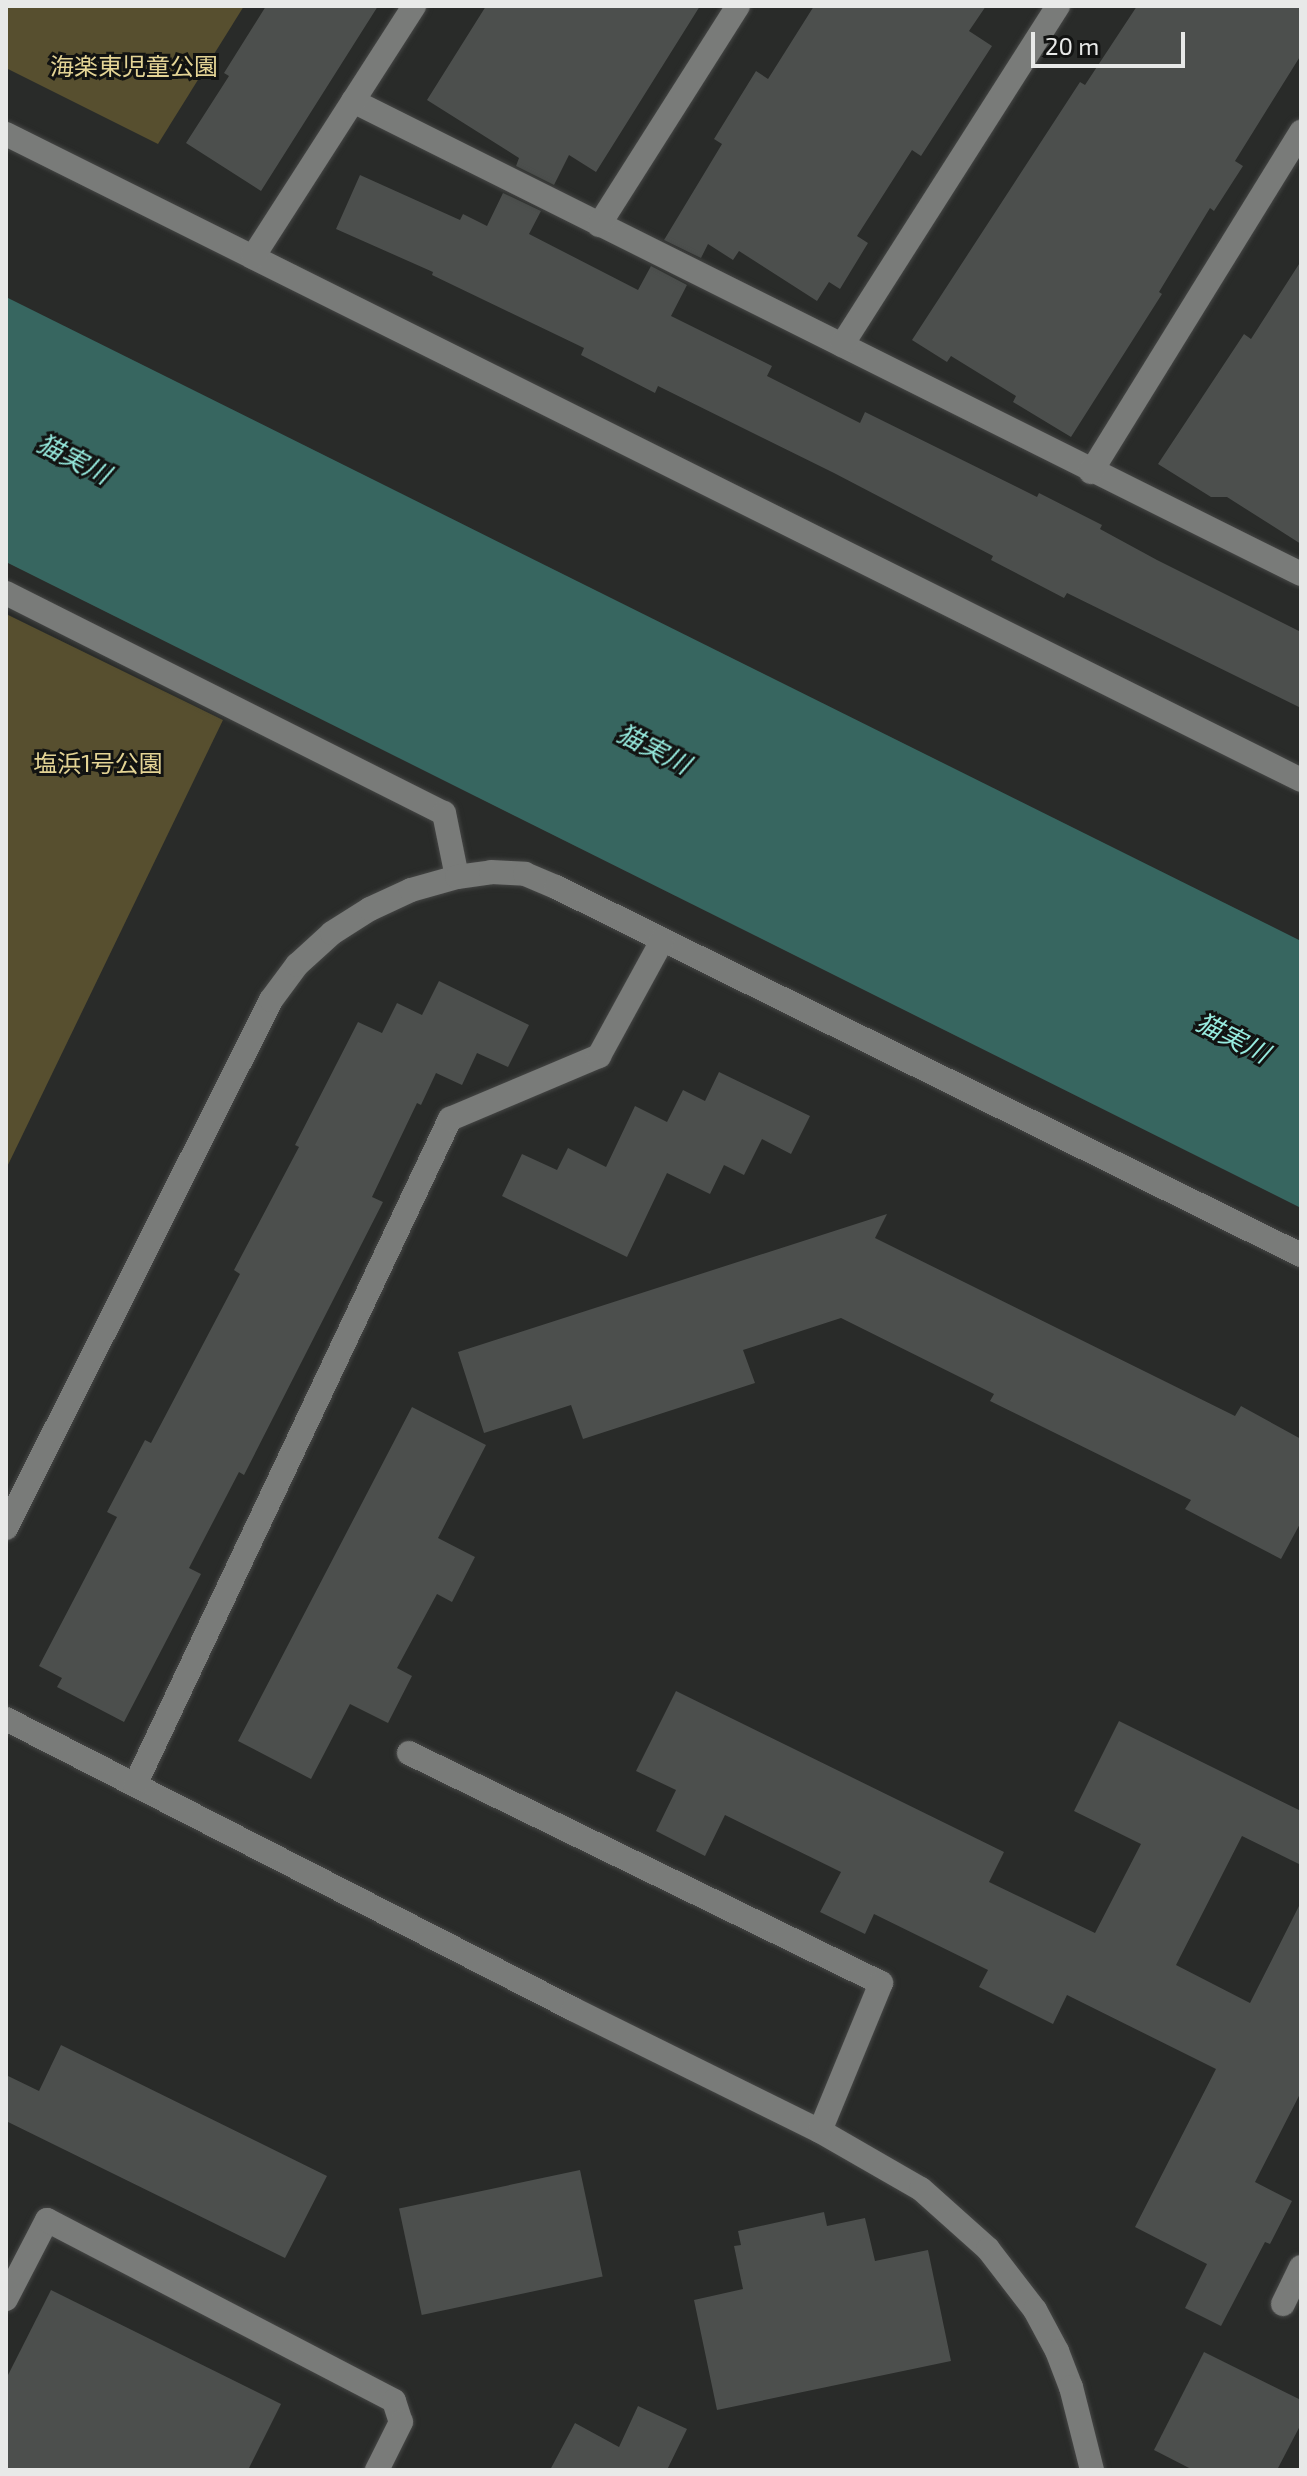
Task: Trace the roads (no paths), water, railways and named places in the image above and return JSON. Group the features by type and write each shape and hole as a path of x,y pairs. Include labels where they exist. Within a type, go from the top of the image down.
{"street":[{"path":"253,257 414,6"},
{"path":"599,225 738,6"},
{"path":"842,345 1058,6"},
{"path":"353,101 1091,472 1301,574"},
{"path":"1091,472 1301,132"},
{"path":"6,134 1301,780"},
{"path":"6,593 444,813 457,877"},
{"path":"6,1528 271,1000 297,965 332,933 370,909 411,890 457,877 491,872 525,874 838,1023 1301,1255"},
{"path":"135,1785 450,1119 599,1056 658,939"},
{"path":"6,1719 820,2131 921,2189 988,2249 1015,2280 1057,2351 1071,2387 1092,2470"},
{"path":"409,1753 881,1983 820,2131"},
{"path":"6,2299 47,2220 394,2401 401,2422 377,2470"},
{"path":"1283,2304 1301,2267"}],"water":[{"name":"猫実川","path":"6,297 1301,941 1301,1208 6,562"}],"park label":[{"name":"海楽東児童公園","path":"134,66"},
{"name":"塩浜1号公園","path":"98,763"}]}
